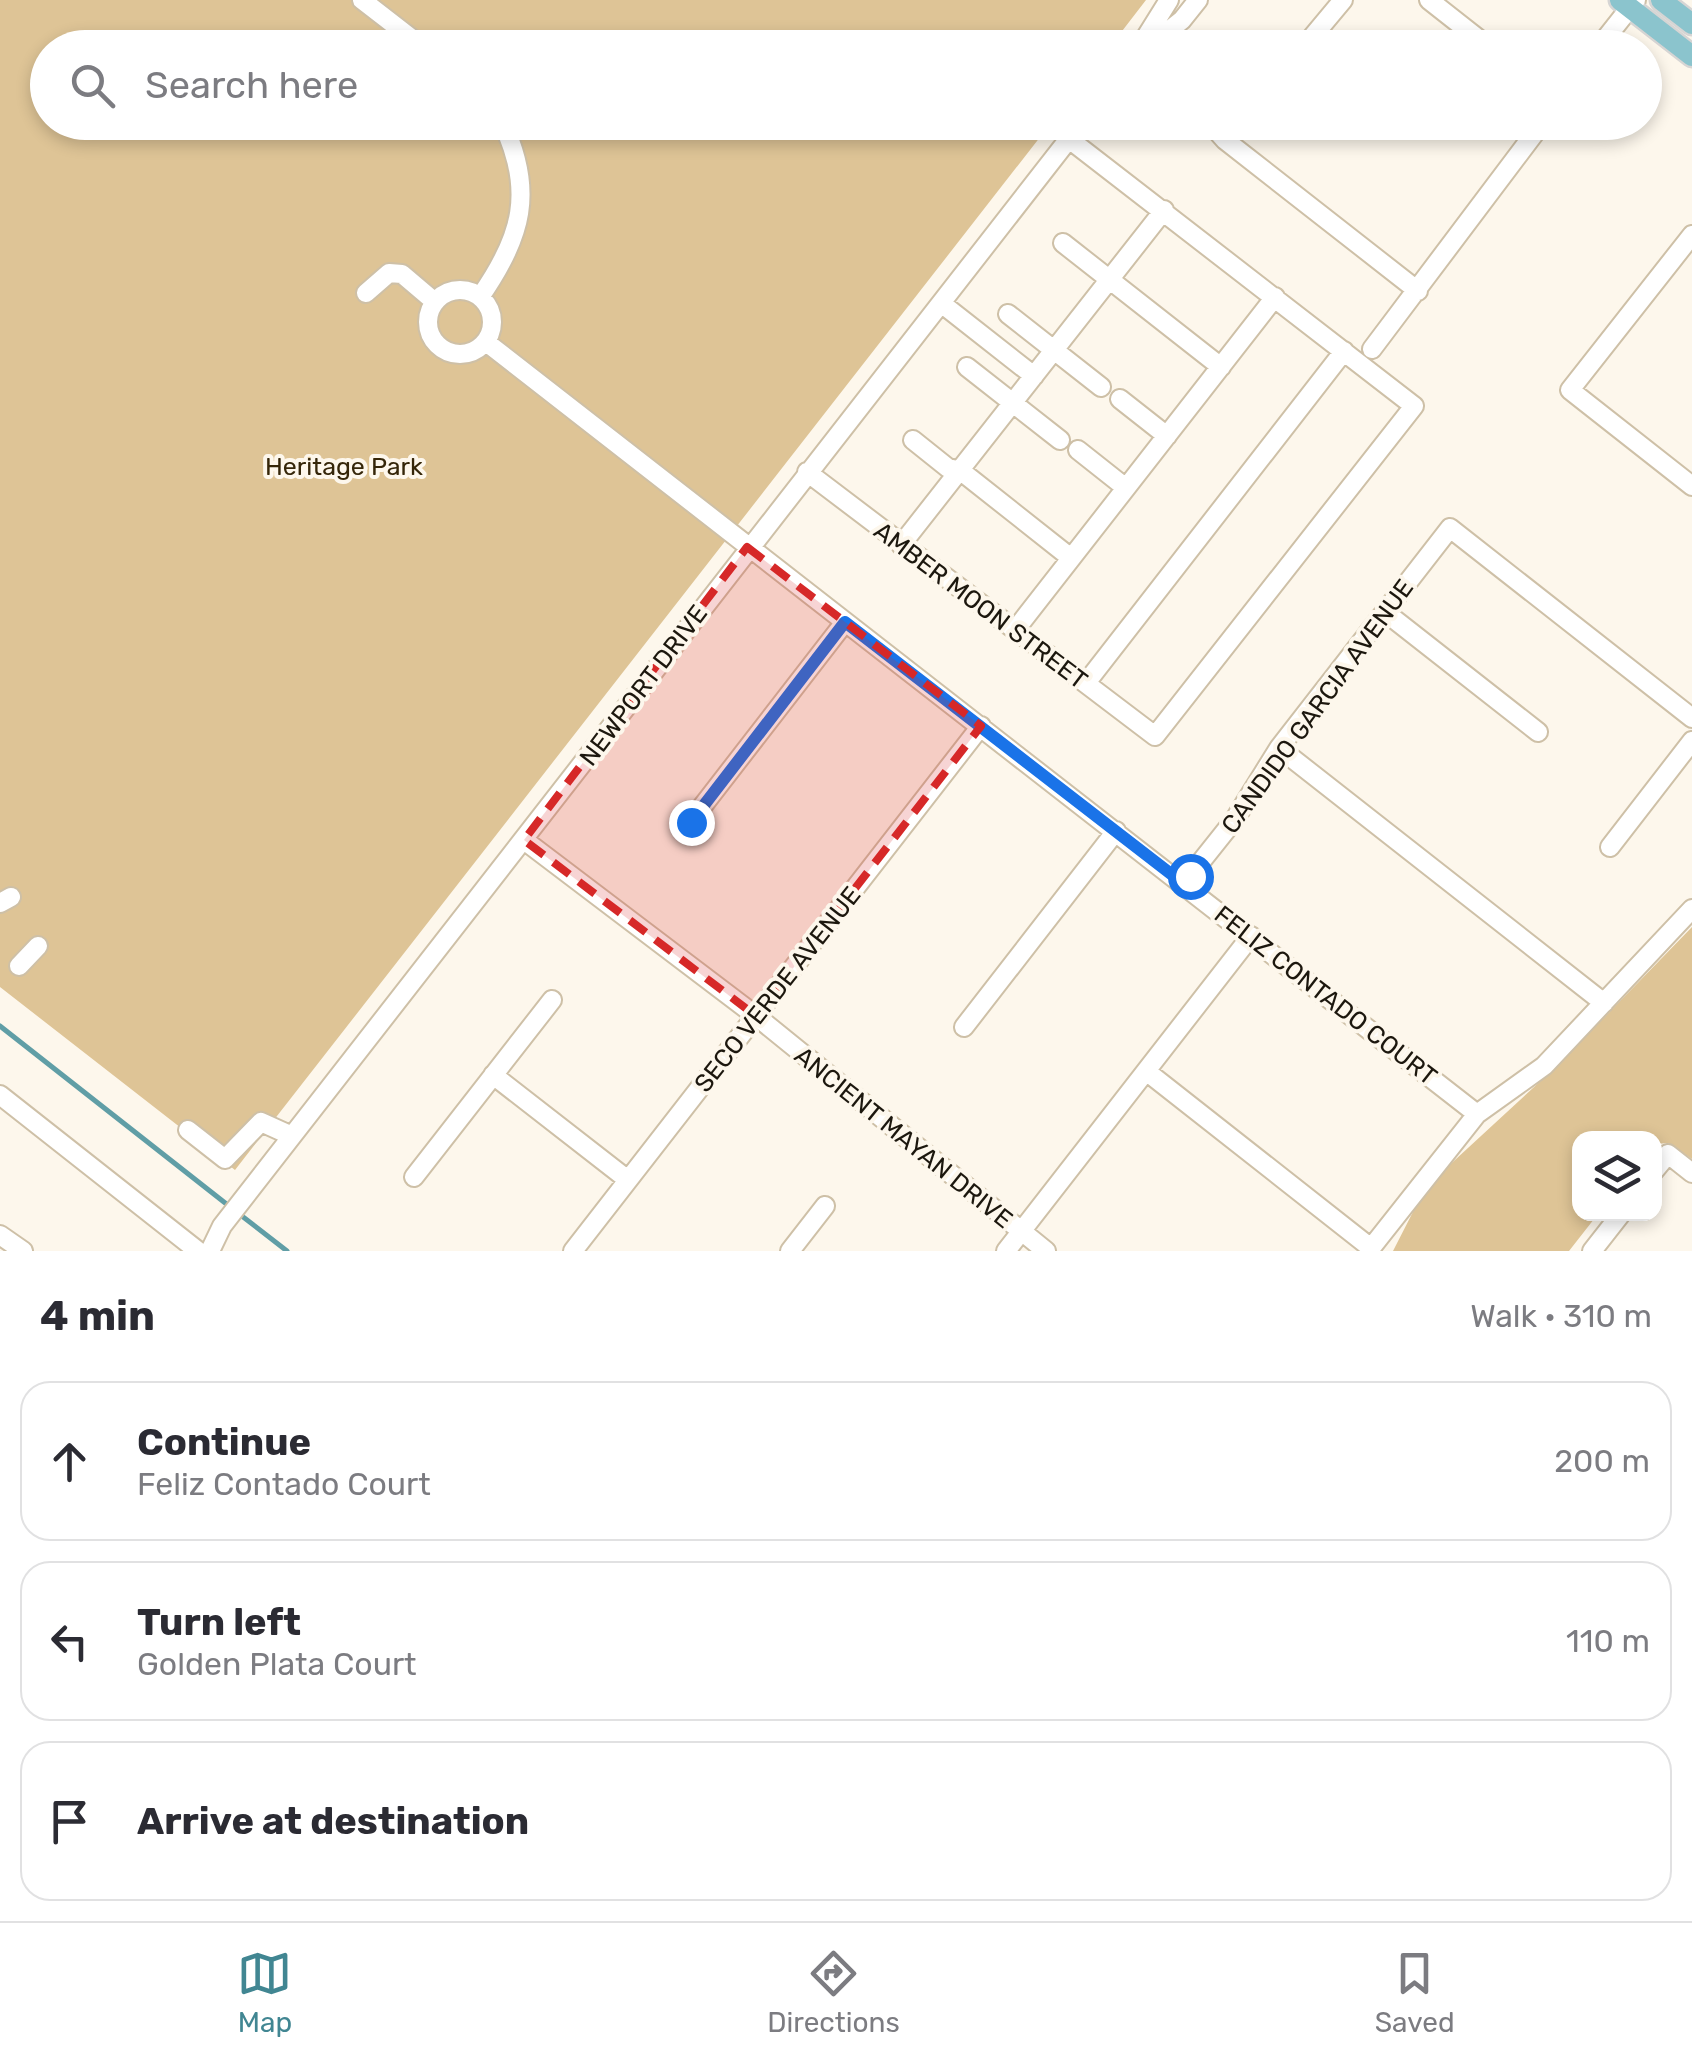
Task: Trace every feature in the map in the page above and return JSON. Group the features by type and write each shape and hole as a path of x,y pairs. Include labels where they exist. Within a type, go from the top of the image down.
{"main road":[{"path":"1661,0 1692,24"},
{"path":"1628,3 1661,30"},
{"path":"1662,31 1692,56"}],"street":[{"path":"362,0 401,30"},
{"path":"1151,30 1169,0"},
{"path":"1170,30 1198,0"},
{"path":"1318,30 1343,0"},
{"path":"1429,0 1467,30"},
{"path":"1610,30 1628,3"},
{"path":"480,298 515,236 522,177 509,140"},
{"name":"NEWPORT DRIVE","path":"210,1251 222,1226 1068,140"},
{"path":"1070,140 1344,351 1086,683"},
{"path":"1224,140 1418,291"},
{"path":"1372,349 1530,140"},
{"path":"901,546 1164,210"},
{"path":"1692,235 1570,390 1692,486"},
{"path":"1063,242 1220,367"},
{"path":"366,292 389,273 402,274 435,302"},
{"path":"454,291 480,298 492,319 486,342 470,353 449,353 429,330 435,302 454,291"},
{"path":"1016,629 1275,297"},
{"path":"941,303 1034,376"},
{"path":"1008,314 1101,387"},
{"name":"FELIZ CONTADO COURT","path":"486,342 1477,1114"},
{"name":"AMBER MOON STREET","path":"806,472 1155,736 1414,406 1344,351"},
{"path":"967,367 1060,440"},
{"path":"1120,399 1167,436"},
{"path":"912,440 948,468 961,471 1071,558"},
{"path":"1078,450 1126,488"},
{"name":"CANDIDO GARCIA AVENUE","path":"1184,884 1235,818 1279,748 1450,528 1692,718"},
{"path":"1385,612 1538,732"},
{"path":"691,822 845,622"},
{"name":"SECO VERDE AVENUE","path":"573,1251 980,726"},
{"path":"1610,847 1692,741"},
{"path":"1279,748 1604,1003"},
{"path":"964,1027 1116,831"},
{"name":"ANCIENT MAYAN DRIVE","path":"524,840 756,1016 1046,1251"},
{"path":"1146,1071 1371,1248 1477,1114 1544,1066 1692,909"},
{"path":"1006,1251 1251,936"},
{"path":"19,966 38,946"},
{"path":"414,1177 552,1000"},
{"path":"493,1075 628,1180"},
{"path":"0,1095 198,1251"},
{"path":"188,1130 225,1159 261,1122 276,1125 292,1136"},
{"path":"1662,1161 1668,1154 1692,1174"},
{"path":"790,1251 825,1206"},
{"path":"1592,1251 1616,1221"},
{"path":"0,1235 23,1251"}],"highlighted area":[{"path":"747,547 981,726 756,1016 524,840"}],"green space":[{"name":"Heritage Park","path":"0,0 1146,0 1123,30 30,30 30,140 1038,140 235,1170 0,987"},
{"path":"1692,927 1692,1159 1668,1143 1662,1143 1662,1131 1572,1131 1572,1221 1593,1221 1569,1251 1393,1251 1416,1206 1443,1171 1559,1064"}],"waterway":[{"path":"0,1026 229,1206"},
{"path":"238,1213 287,1251"}],"route":[{"path":"691,822 845,622 1184,884 1190,876"}]}
